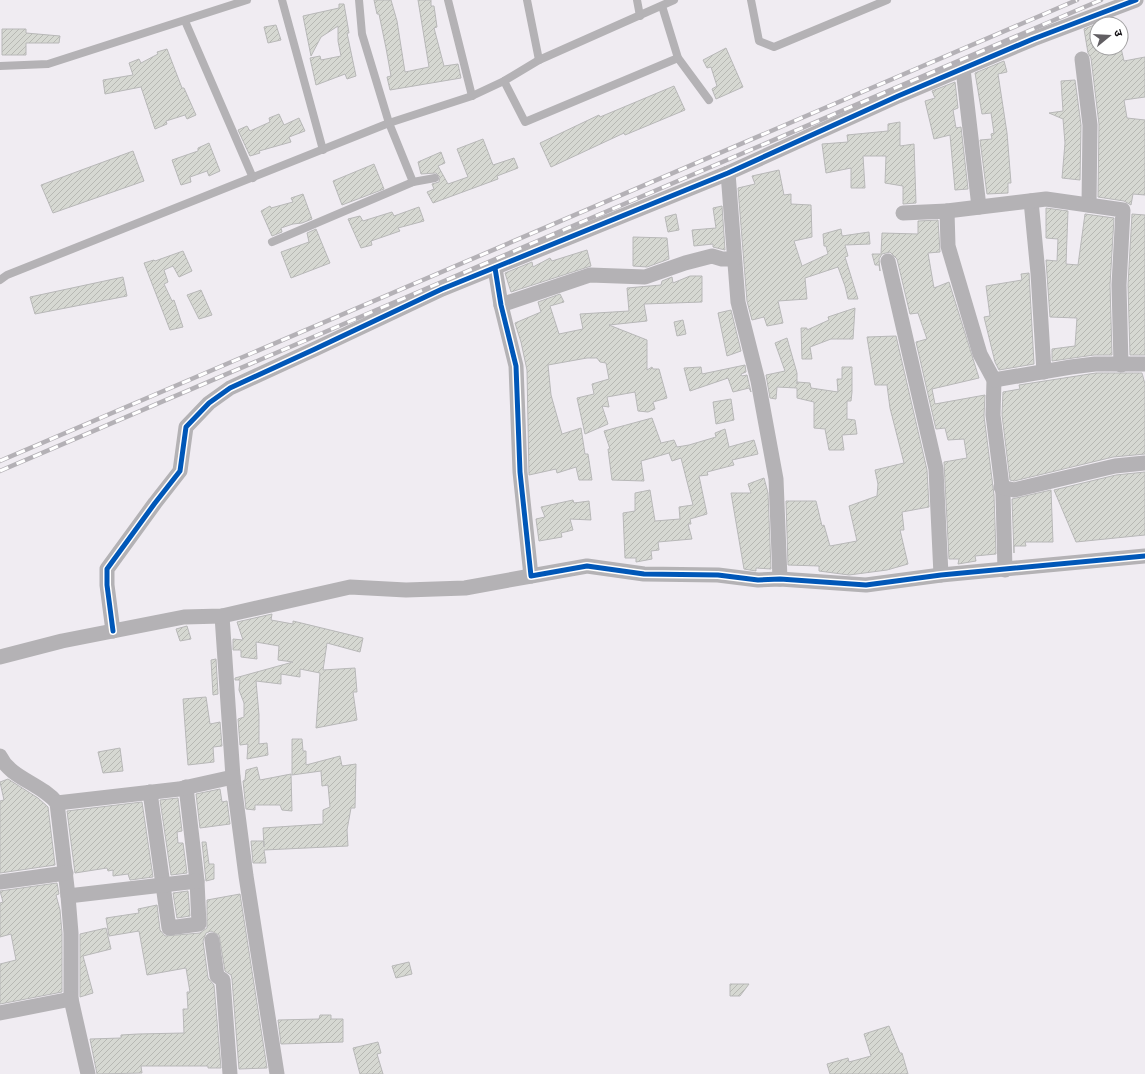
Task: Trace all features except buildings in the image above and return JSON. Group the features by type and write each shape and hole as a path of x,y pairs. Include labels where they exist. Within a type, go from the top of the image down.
{"street":[{"path":"112,631 107,585 107,569 145,515 180,472 186,427 209,403 230,388 316,350 442,289 728,173 1032,39 1136,0"},
{"path":"1082,59 1090,125 1089,205"},
{"path":"963,69 979,207"},
{"path":"728,173 738,302 758,381 776,480 780,579"},
{"path":"903,213 946,211 1046,199 1123,210 1119,285 1121,365"},
{"path":"1031,201 1038,273 1044,372"},
{"path":"946,211 948,246 980,354 994,380 992,414 1003,494 1005,570"},
{"path":"501,305 590,275 645,278 685,263 712,256 722,259 734,259"},
{"path":"888,261 936,469 941,575"},
{"path":"495,268 501,305 516,366 520,472 531,576"},
{"path":"994,380 1095,364 1145,364"},
{"path":"1001,487 1014,490 1115,466 1145,463"},
{"path":"0,657 62,641 184,617 222,616 350,587 406,590 465,588 587,566 644,574 718,575 758,580 780,579 866,585 941,575 1145,556"},
{"path":"222,616 233,778 246,876 277,1074"},
{"path":"0,756 4,765 49,794 57,803 66,873 71,933 71,999 88,1074"},
{"path":"57,803 186,787 233,778"},
{"path":"150,792 164,885 168,928 199,924 197,881 186,787"},
{"path":"0,882 66,873"},
{"path":"68,896 197,881"},
{"path":"212,940 217,976 223,980 230,1074"},
{"path":"0,1013 71,999"}],"lane":[{"path":"0,66 48,64 247,0"},
{"path":"282,0 323,150"},
{"path":"359,0 362,34 389,123 413,182"},
{"path":"448,0 472,96"},
{"path":"527,0 540,60"},
{"path":"637,0 640,16"},
{"path":"0,280 7,275 389,123 472,96 504,82 540,60 674,0"},
{"path":"751,0 759,41 774,47 888,0"},
{"path":"662,6 678,58 709,100"},
{"path":"185,21 252,178"},
{"path":"504,82 525,122 678,58"},
{"path":"272,242 413,182 435,178"}],"railway":[{"path":"0,461 1077,0"},
{"path":"0,471 1101,0"}],"cycle path":[{"path":"113,631 107,585 107,569 180,471 186,427 209,403 230,388 442,289 728,173 898,96 1033,39 1136,0"},
{"path":"495,268 501,305 516,366 520,472 531,576 587,566 644,574 718,575 758,580 780,579 866,585 941,575 1145,556"}]}
